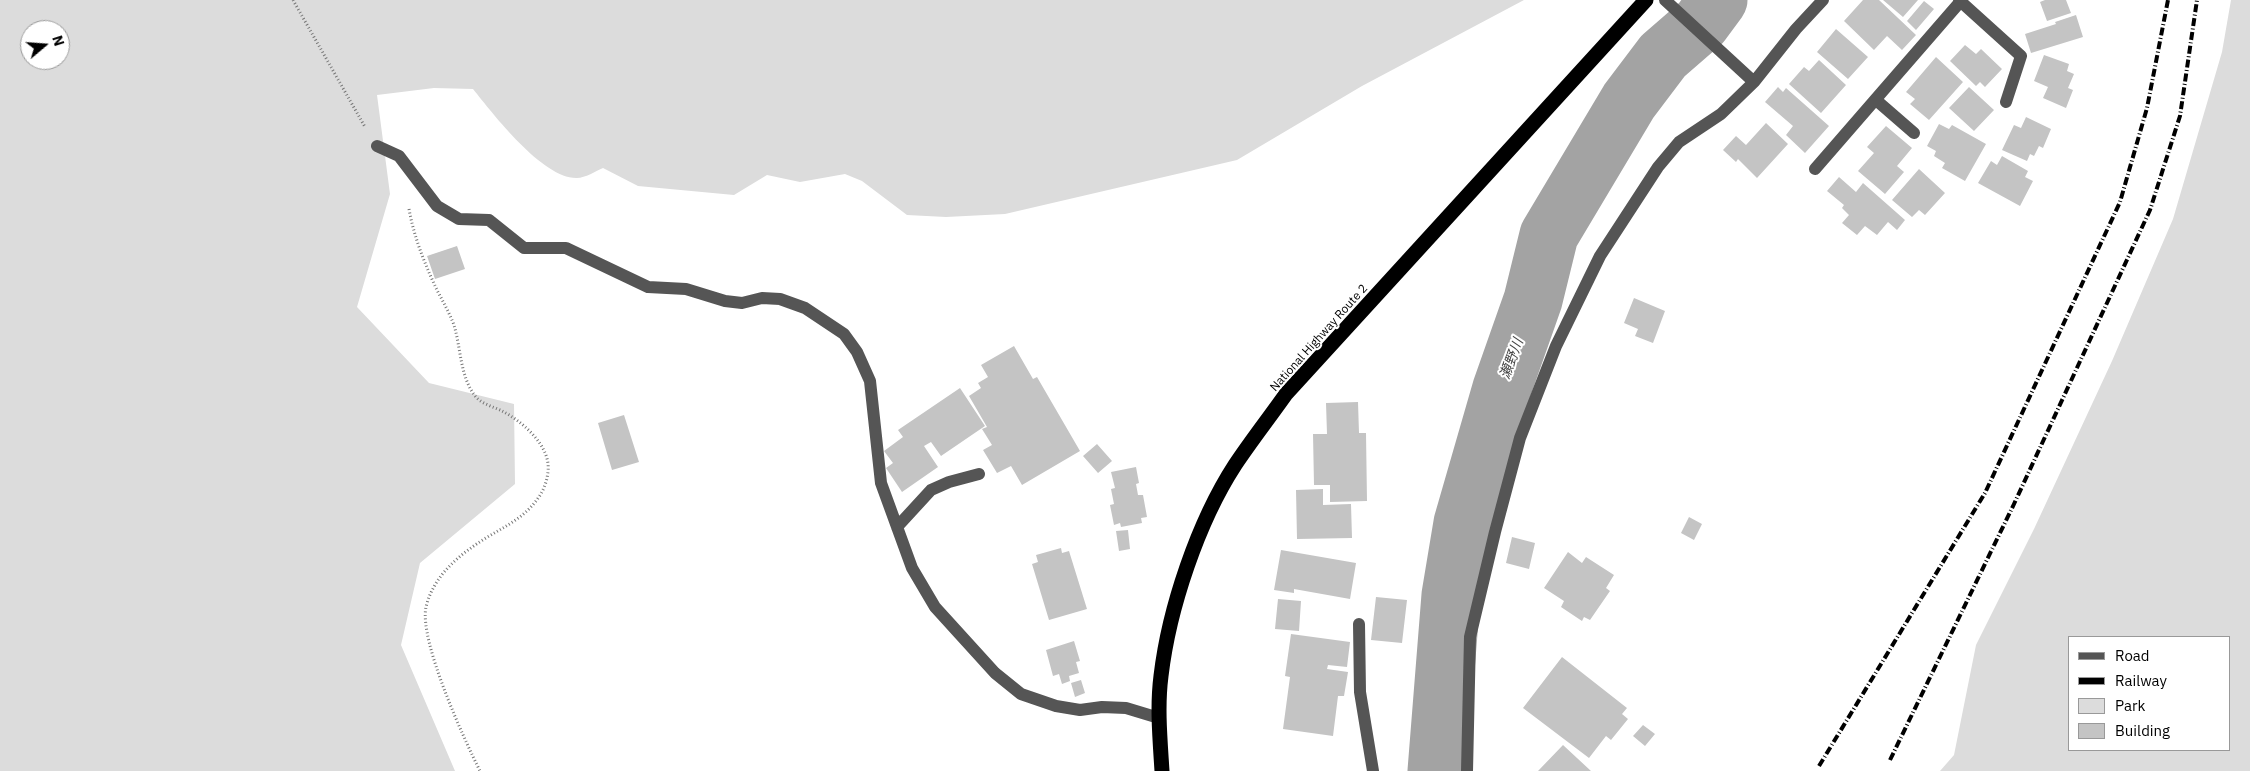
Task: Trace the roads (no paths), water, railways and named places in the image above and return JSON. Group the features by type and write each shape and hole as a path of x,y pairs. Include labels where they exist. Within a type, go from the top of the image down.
{"highway":[{"name":"National Highway Route 2","path":"1162,771 1159,718 1161,676 1174,616 1197,536 1234,466 1286,394 1389,284 1646,0"}],"street":[{"path":"1665,0 1731,63 1754,82"},
{"path":"1466,771 1470,637 1520,438 1556,346 1600,256 1658,167 1679,142 1721,114 1754,82 1796,29 1823,0"},
{"path":"1814,169 1876,100 1959,1 2021,56 2006,102"},
{"path":"1876,100 1914,133"},
{"path":"377,146 399,156 437,206 459,219 489,220 524,248 566,248 648,287 686,289 725,301 742,303 762,298 780,299 805,308 844,334 857,352 870,381 881,482 912,568 935,607 995,673 1021,694 1056,706 1080,710 1102,707 1126,708 1159,718"},
{"path":"897,527 931,490 949,482 980,474"},
{"path":"1359,624 1360,692 1373,771"}],"waterway":[{"name":"瀬野川","path":"1437,771 1451,595 1463,523 1502,388 1533,300 1549,235 1629,101 1663,56 1701,23 1718,0"}],"railway":[{"path":"1819,766 1985,493 2120,202 2147,108 2168,0"},
{"path":"1890,760 2014,504 2150,210 2180,116 2197,0"}]}
